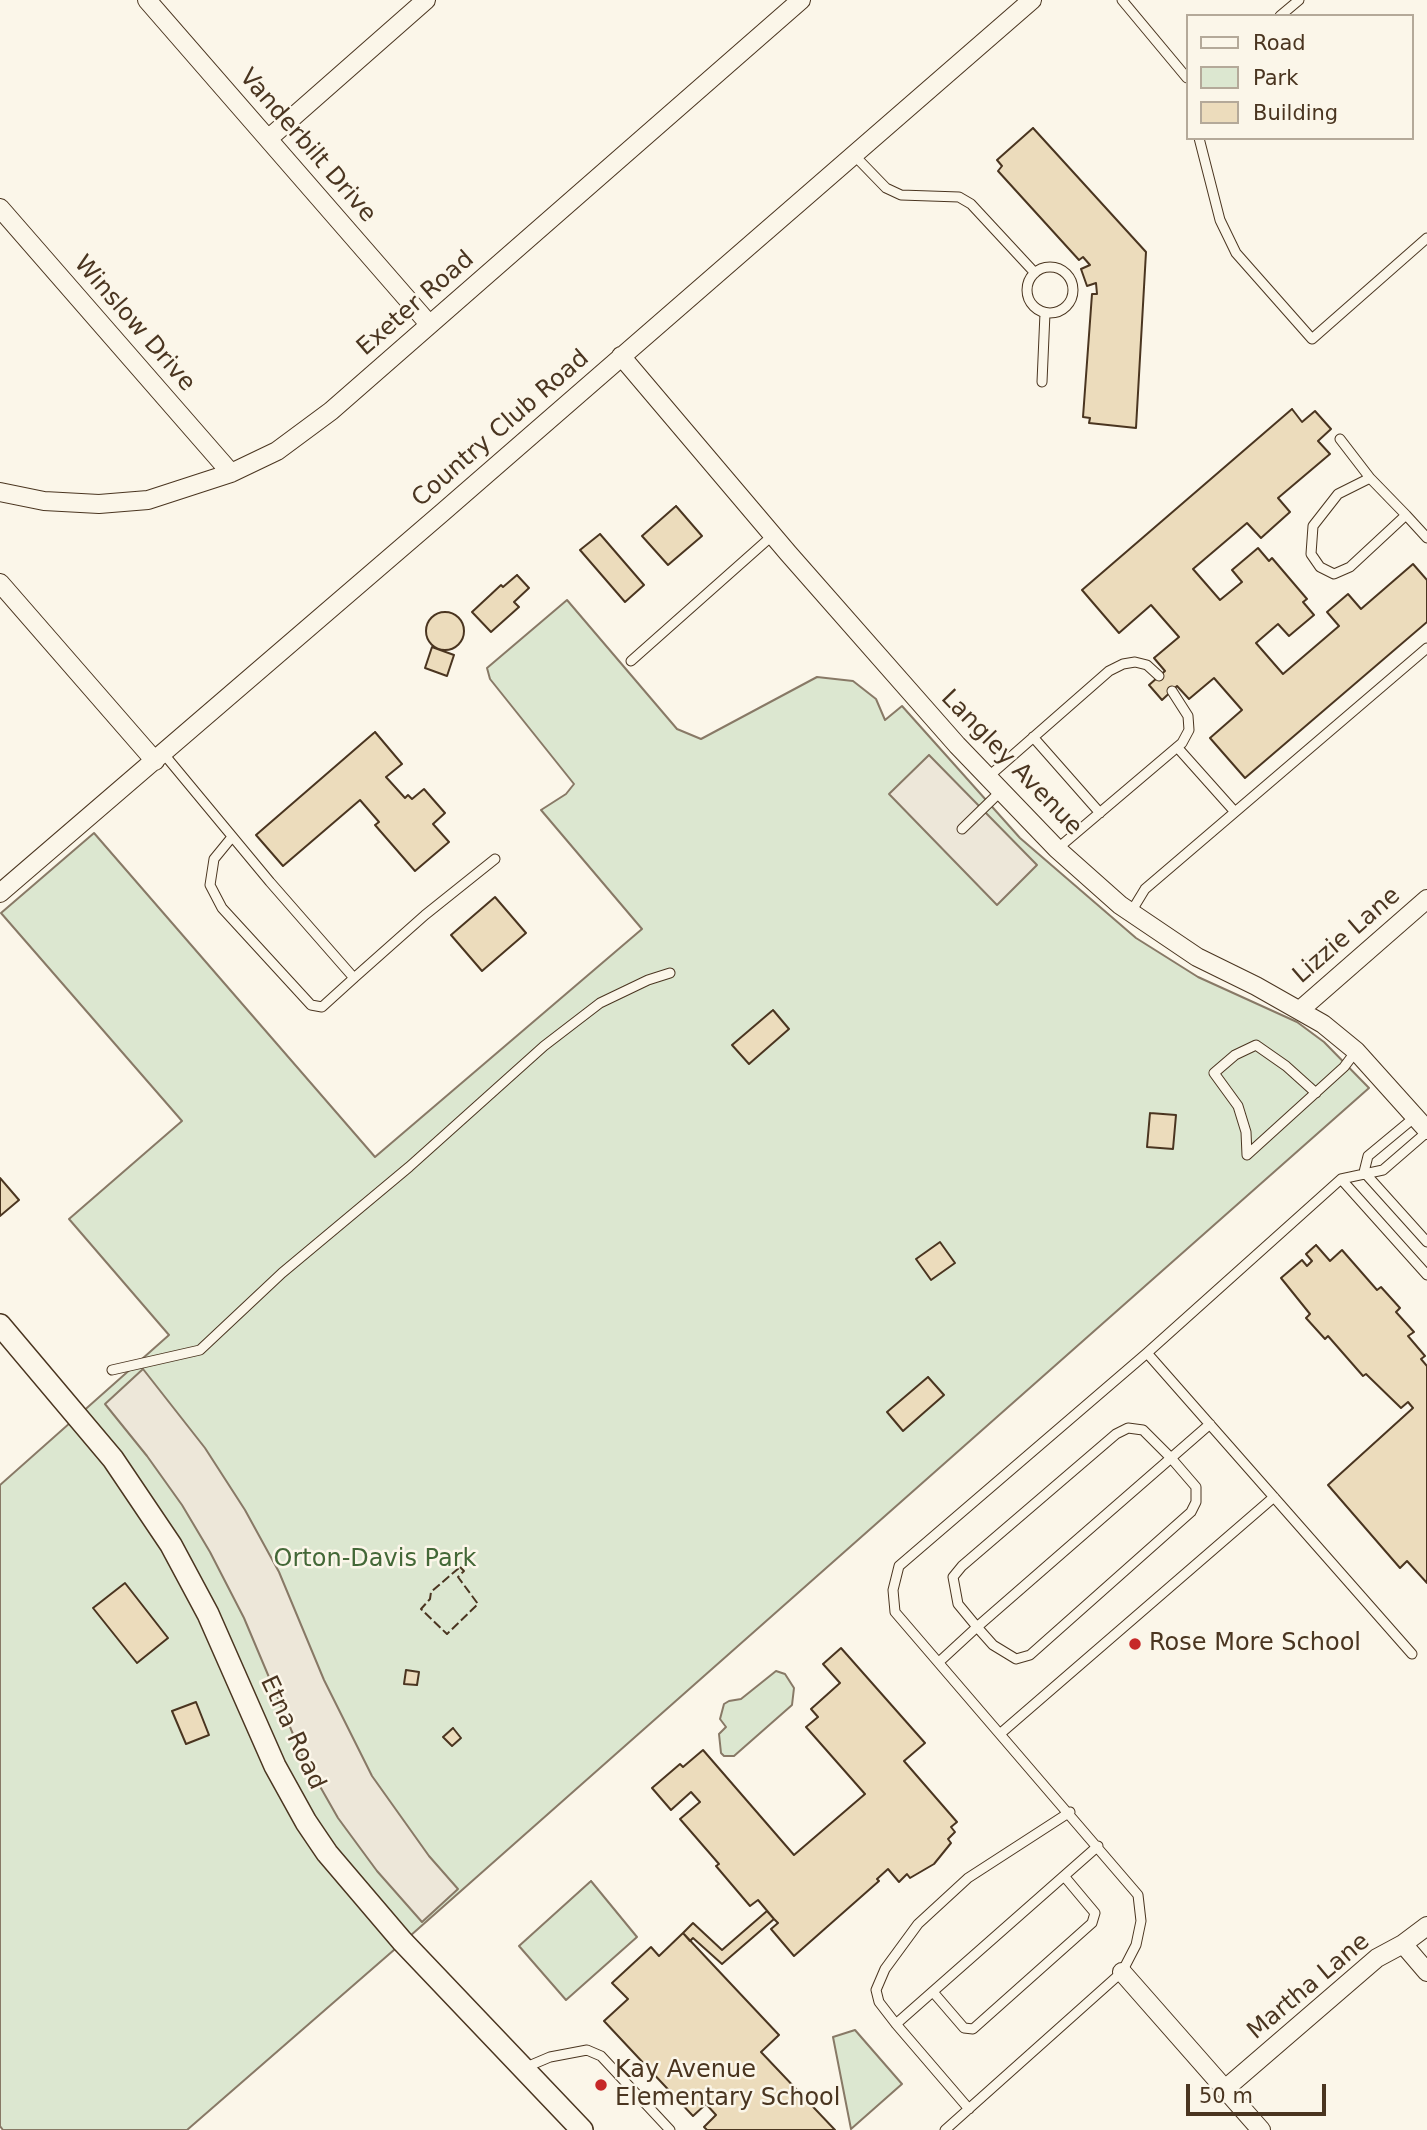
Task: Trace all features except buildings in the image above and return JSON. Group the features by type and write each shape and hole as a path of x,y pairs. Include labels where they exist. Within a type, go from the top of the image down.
{"street":[{"name":"Vanderbilt Drive","path":"147,0 429,324"},
{"path":"268,139 426,0"},
{"name":"Exeter Road","path":"0,492 44,501 99,504 148,500 231,473 277,451 331,411 800,0"},
{"name":"Country Club Road","path":"0,892 1032,0"},
{"name":"Winslow Drive","path":"0,208 231,473"},
{"name":"Langley Avenue","path":"621,356 957,745 1057,849 1131,912 1197,957 1323,1024 1356,1051 1423,1126"},
{"path":"0,583 159,757"},
{"name":"Lizzie Lane","path":"1300,1010 1427,899"},
{"name":"Etna Road","path":"0,1325 113,1459 171,1545 214,1625 275,1766 306,1822 327,1853 383,1920 582,2130"},
{"name":"Martha Lane","path":"1225,2089 1377,1958 1403,1944 1427,1926"},
{"path":"1403,1944 1427,1972"},
{"path":"1122,1972 1261,2130"}],"lane":[{"path":"1122,0 1186,77"},
{"path":"1282,14 1299,0"},
{"path":"1200,140 1220,220 1236,253 1312,338 1427,238"},
{"path":"853,155 886,188 901,195 959,197 971,204 1035,273"},
{"path":"1044,267 1060,269 1066,273 1073,287 1071,301 1060,311 1045,313 1028,299 1028,283 1035,273 1044,267"},
{"path":"1042,382 1045,313"},
{"path":"1340,439 1370,478 1427,538"},
{"path":"1370,478 1338,494 1313,526 1311,554 1320,567 1334,574 1350,567 1406,515"},
{"path":"631,661 773,535"},
{"path":"1131,912 1145,889 1427,648"},
{"path":"988,777 1092,684 1123,663 1147,665 1159,676"},
{"path":"1057,849 1182,743 1189,730 1188,716 1172,691"},
{"path":"1033,737 1100,813"},
{"path":"1177,747 1236,812"},
{"path":"159,757 354,978"},
{"path":"962,829 1001,791"},
{"path":"232,837 214,859 210,885 222,908 311,1005 323,1007 425,915 495,859"},
{"path":"112,1370 200,1350 282,1273 409,1167 544,1046 600,1003 648,980 670,973"},
{"path":"1316,1093 1286,1066 1255,1045 1235,1055 1214,1073 1238,1106 1246,1132 1247,1155 1316,1093 1344,1067 1356,1051"},
{"path":"1364,1172 1368,1156 1423,1126"},
{"path":"944,2130 1122,1972 1136,1945 1141,1921 1138,1895 1070,1812 895,1612 893,1590 899,1566 1147,1353 1341,1179 1383,1170 1423,1126"},
{"path":"1364,1172 1427,1242"},
{"path":"1341,1179 1427,1275"},
{"path":"1147,1353 1412,1654"},
{"path":"939,1662 1210,1424"},
{"path":"1128,1428 1143,1430 1171,1458 1196,1487 1196,1502 1191,1512 1030,1655 1016,1659 993,1645 958,1604 953,1577 1116,1434 1128,1428"},
{"path":"1001,1734 1274,1497"},
{"path":"969,2109 896,2024 879,2001 876,1990 885,1969 918,1924 968,1878 1070,1812"},
{"path":"896,2024 1098,1846"},
{"path":"933,1992 964,2028 973,2029 1092,1923 1095,1913 1064,1877"},
{"path":"524,2068 550,2057 587,2050 601,2056 670,2130"}],"green space":[{"name":"Orton-Davis Park","path":"567,600 677,729 701,739 817,677 853,681 876,699 885,720 902,706 1020,838 1136,938 1198,977 1297,1022 1324,1042 1369,1088 187,2130 3,2130 0,2126 0,1485 169,1335 69,1219 182,1121 1,913 94,833 375,1157 642,929 541,810 566,794 574,784 490,679 487,668"},
{"path":"776,1671 785,1674 794,1688 792,1705 734,1756 724,1756 721,1753 719,1734 726,1727 720,1719 724,1704 741,1699"},
{"path":"591,1881 637,1937 566,2000 519,1946"},
{"path":"855,2030 902,2084 851,2129 833,2037"}],"shaded area":[{"path":"929,755 1037,865 997,905 889,794"},
{"path":"143,1369 205,1448 245,1510 279,1572 324,1680 372,1776 429,1856 458,1889 422,1922 377,1871 338,1818 301,1753 244,1618 210,1552 182,1505 105,1404"}],"fence":[{"path":"460,1567 464,1571 458,1577 478,1604 447,1634 421,1609 430,1599 431,1592 460,1567"}],"place":[{"name":"Rose More School","path":"1135,1644"},
{"name":"Kay Avenue Elementary School","path":"601,2085"}]}
